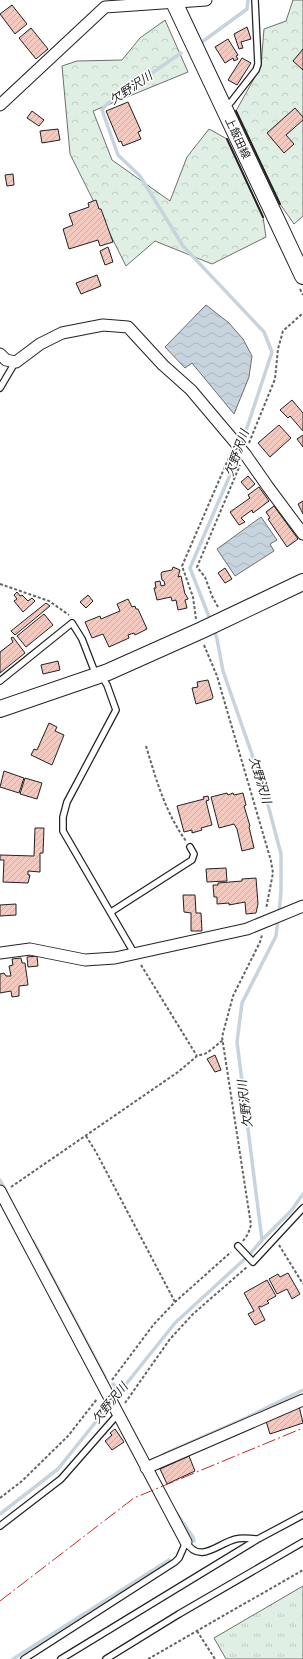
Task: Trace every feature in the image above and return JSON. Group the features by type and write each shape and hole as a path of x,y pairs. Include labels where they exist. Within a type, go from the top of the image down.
{"street":[{"path":"0,105 102,3 206,0"},
{"name":"上飯田線","path":"173,2 302,272"},
{"path":"0,354 6,360 16,362 40,344 62,333 103,325 128,327 163,365 191,390 239,447 303,534"},
{"path":"0,709 101,675 199,632 303,582"},
{"path":"0,953 30,949 85,960 115,958 247,929 303,906"},
{"path":"0,1191 186,1542"},
{"path":"146,1468 303,1400"}],"lane":[{"path":"224,107 231,102 256,70 258,64 254,0"},
{"path":"0,388 13,366 13,361"},
{"path":"0,681 72,623 82,639 94,670 101,675 107,684 116,710 66,802 63,817 63,831 134,953"},
{"path":"111,912 192,860 194,854 190,847"},
{"path":"240,1248 253,1262 303,1208"},
{"path":"0,1526 61,1479 116,1411"},
{"path":"61,1659 258,1539 303,1515"},
{"path":"186,1542 190,1549 198,1553 206,1552 236,1538 258,1539"},
{"path":"24,1659 175,1562 179,1558 186,1542"},
{"path":"106,1659 206,1598 303,1542"}],"path":[{"path":"0,1498 22,1481 68,1436 106,1391 154,1324 175,1302 240,1248 251,1225 222,1037 233,996 260,942 267,921 265,916 273,873 272,861 217,676 199,632 194,597 182,566 239,447"},
{"path":"0,584 49,601 71,617 74,622 72,623"},
{"path":"146,746 166,807 180,833 190,847"},
{"path":"134,953 197,1056"},
{"path":"11,1188 178,1072 197,1056 207,1053 223,1040"},
{"path":"86,1136 96,1152 175,1302"},
{"path":"276,1238 303,1284"},
{"path":"116,1411 170,1339 193,1314 253,1262"},
{"path":"148,1659 303,1570"},
{"path":"197,1631 215,1659"}],"green space":[{"path":"293,0 303,0 303,216 294,224 280,204 236,111 261,66 264,29 286,21"},
{"path":"165,20 188,72 93,111 112,160 170,201 187,157 209,129 227,139 263,217 266,237 212,264 155,241 126,266 70,154 62,66 77,61 122,60 140,38"},
{"path":"303,1586 303,1659 226,1659 214,1638"}],"water":[{"path":"206,305 229,323 243,339 252,356 249,377 234,414 192,363 185,368 165,347"},
{"path":"261,517 277,540 270,544 274,551 235,576 217,549"}],"building":[{"path":"12,5 27,24 15,34 0,14"},
{"path":"247,27 251,39 241,42 243,48 239,49 234,34"},
{"path":"31,28 48,49 36,59 19,38"},
{"path":"228,39 238,55 236,56 238,59 234,61 233,58 225,63 215,47"},
{"path":"303,49 303,70 293,61"},
{"path":"242,58 251,63 237,85 228,80"},
{"path":"128,102 141,131 138,132 141,139 123,146 121,141 119,142 106,111"},
{"path":"295,108 303,117 303,120 286,135 294,144 284,153 267,133"},
{"path":"32,111 44,120 39,126 27,118"},
{"path":"58,129 60,140 42,143 40,131"},
{"path":"13,174 14,185 7,186 5,175"},
{"path":"96,200 99,209 101,209 113,242 100,246 98,240 69,249 63,229 73,225 69,214 89,207 88,203"},
{"path":"108,247 113,262 105,265 100,251"},
{"path":"97,275 101,286 81,294 76,283"},
{"path":"292,400 303,413 303,431 290,416 288,418 280,410"},
{"path":"279,425 291,438 270,457 258,443"},
{"path":"303,435 303,447 297,439"},
{"path":"248,476 255,484 248,490 241,482"},
{"path":"259,487 269,501 253,513 252,510 241,518 245,522 239,525 230,512 250,498 248,495"},
{"path":"303,501 303,514 298,504"},
{"path":"274,506 298,539 287,547 268,519 270,518 266,512"},
{"path":"173,567 180,570 178,577 181,576 185,594 188,599 185,600 187,608 178,610 176,600 172,601 171,597 157,600 154,588 156,588 155,582 160,581 161,586 165,585 161,574 162,572 172,570"},
{"path":"225,568 232,579 225,583 218,573"},
{"path":"17,592 28,601 32,598 35,601 23,612 14,601 17,599 14,595"},
{"path":"88,595 93,601 86,608 80,602"},
{"path":"128,599 132,607 135,606 136,609 138,609 147,629 135,635 134,633 128,635 129,638 109,647 103,634 92,638 85,622 100,616 101,619 120,611 117,604"},
{"path":"46,603 50,606 15,635 11,631"},
{"path":"44,614 53,625 26,647 17,636"},
{"path":"13,637 25,653 0,673 0,652 13,642 11,638"},
{"path":"58,661 60,670 43,674 41,665"},
{"path":"208,680 213,697 212,699 196,704 192,688 198,687 197,682"},
{"path":"49,723 57,727 55,731 64,735 52,765 31,755 34,749 37,750"},
{"path":"4,771 24,778 19,793 0,787"},
{"path":"25,778 42,783 37,799 20,794"},
{"path":"227,793 228,795 233,793 234,795 243,793 246,805 244,806 250,826 254,848 242,851 237,829 234,824 219,828 211,797"},
{"path":"208,796 209,800 206,801 212,825 201,828 202,830 192,833 192,830 184,832 177,806 204,799 203,797"},
{"path":"35,828 44,828 43,853 40,853 40,872 28,871 28,875 30,875 28,883 3,882 4,860 0,860 0,855 34,856"},
{"path":"226,868 227,881 207,882 206,869"},
{"path":"256,878 258,904 256,913 246,914 245,902 229,905 229,903 217,904 217,897 214,897 213,885 218,885 218,883 242,881 242,879"},
{"path":"183,895 195,895 196,913 201,913 202,931 191,931 191,913 184,912"},
{"path":"16,904 16,915 0,916 0,905"},
{"path":"37,956 38,966 28,967 27,957"},
{"path":"21,958 22,963 25,963 28,985 19,986 19,996 12,997 11,991 0,993 0,974 4,973 6,976 11,976 9,966 13,965 12,959"},
{"path":"215,1055 221,1070 215,1072 207,1059"},
{"path":"288,1273 300,1294 292,1299 287,1289 277,1294 269,1279 278,1274 280,1277"},
{"path":"267,1280 276,1296 267,1301 269,1303 261,1307 259,1306 265,1320 255,1325 248,1314 254,1311 244,1293"},
{"path":"299,1406 303,1423 270,1434 266,1421 285,1414 284,1411"},
{"path":"115,1429 124,1442 112,1450 105,1441 112,1435 110,1433"},
{"path":"189,1456 195,1471 167,1484 160,1469"}],"waterway":[{"name":"欠野沢川","path":"202,42 247,9 248,0"},
{"name":"欠野沢川","path":"181,53 107,104 102,110 118,155 140,176 183,246 264,332 272,352 236,461 190,568 211,622"},
{"name":"欠野沢川","path":"214,630 223,671 263,786 281,854 281,891 279,913"},
{"name":"欠野沢川","path":"0,1514 58,1469 175,1323 249,1255 262,1240 237,1042 242,1003 276,936 278,919"},
{"path":"0,1180 6,1191"},
{"path":"262,1240 291,1211 303,1194"},
{"path":"33,1241 105,1377"},
{"path":"113,1384 120,1390"},
{"path":"164,1454 246,1418 303,1390"},
{"path":"177,1514 193,1537 194,1541"},
{"path":"13,1659 169,1560"}],"wall":[{"path":"236,111 280,204"},
{"path":"227,139 263,217"}],"power":[{"path":"0,1601 134,1498 303,1428"}]}
